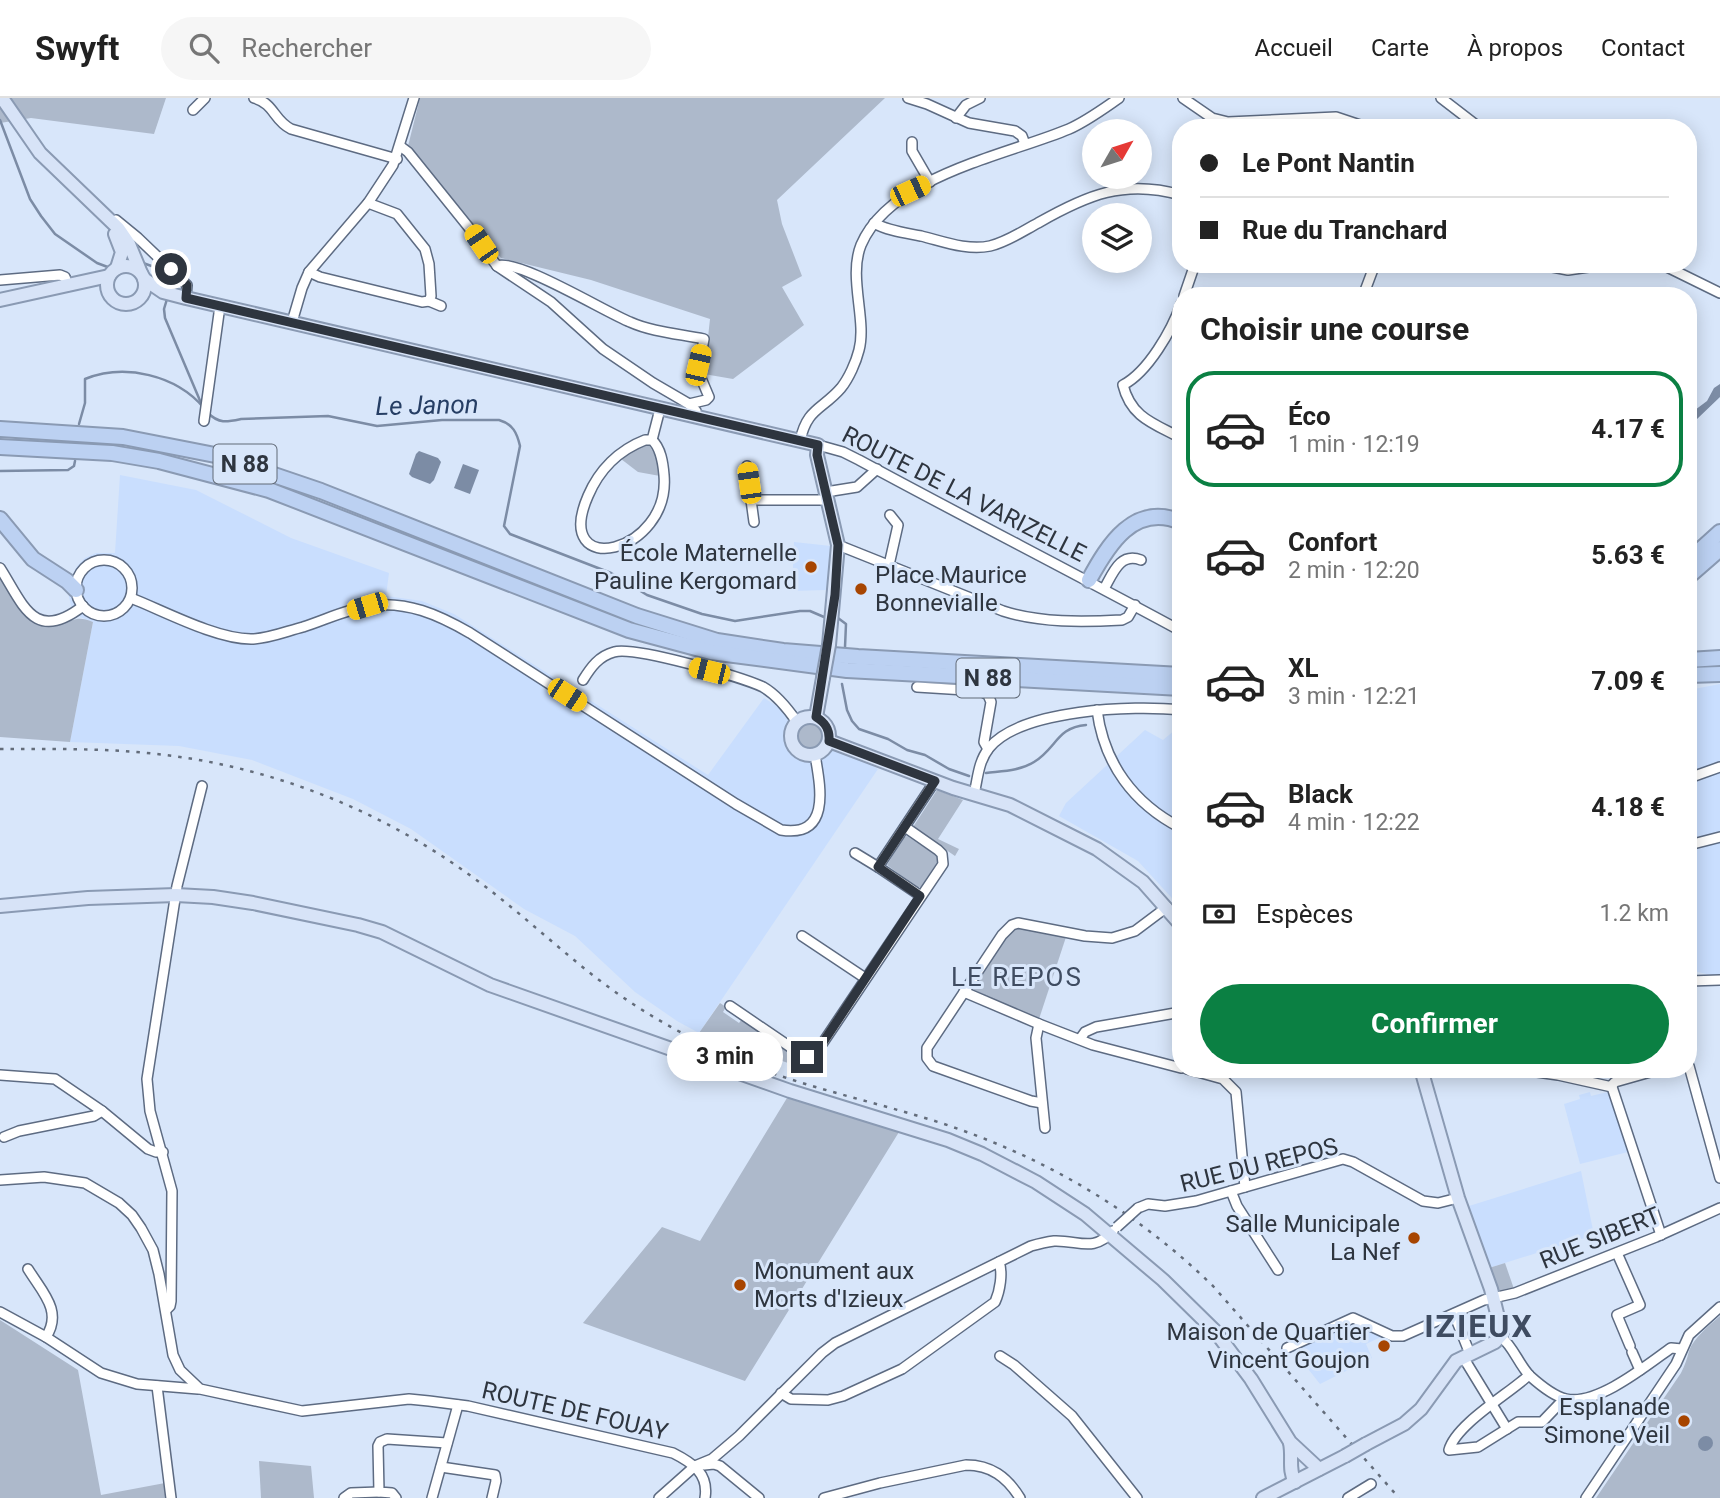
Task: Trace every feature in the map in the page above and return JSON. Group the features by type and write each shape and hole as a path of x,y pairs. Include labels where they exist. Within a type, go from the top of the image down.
{"highway":[{"name":"N 88","path":"0,429 101,435 154,442 215,455 321,491 637,616 717,641 783,651 858,657 1172,674"},
{"name":"N 88","path":"0,447 112,453 159,461 270,490 629,630 684,646 795,665 847,670 1172,688"},
{"path":"1089,580 1109,545 1125,529 1147,518 1172,520"},
{"path":"0,519 33,559 76,590"},
{"path":"1697,553 1720,532"},
{"path":"1697,569 1720,549"},
{"path":"1697,660 1720,659"},
{"path":"1697,675 1720,674"}],"main road":[{"path":"2,98 40,153 118,228 129,244 145,285 141,298"},
{"path":"90,200 117,236 122,252 107,282 112,299 123,304 133,303 141,298 174,295"},
{"path":"0,300 68,286 116,268 129,266 139,269 174,295"},
{"path":"68,286 96,288 109,294"},
{"name":"ROUTE DE LA VARIZELLE","path":"174,295 818,445"},
{"path":"816,717 829,645 838,545 830,496 817,455 818,445"},
{"path":"816,717 826,724 829,741 824,750 815,755 802,754 793,745 791,733 797,722 816,717"},
{"path":"829,741 935,781 1010,805 1097,849 1128,870 1172,913"},
{"path":"0,906 99,897 176,895 213,897 294,910 382,932 490,985 790,1091 960,1144 1045,1187 1114,1231 1215,1331 1251,1379 1287,1437 1297,1450 1311,1459 1319,1469"},
{"path":"1263,1498 1345,1456 1413,1416 1427,1403 1450,1367 1501,1337 1502,1327 1494,1298 1458,1198 1424,1078"},
{"path":"1287,1437 1292,1451 1291,1472 1294,1482"}],"street":[{"path":"193,110 205,98"},
{"path":"254,98 268,103 278,119 291,129 397,159"},
{"path":"292,322 309,272 368,203 397,159 414,98"},
{"path":"908,98 983,127 1015,131 1022,136 1025,144"},
{"path":"956,118 966,105 980,98"},
{"path":"800,441 808,417 842,387 859,350 857,260 861,246 874,223 910,191 1070,128 1119,98"},
{"path":"1183,98 1216,119"},
{"path":"1441,98 1468,119"},
{"path":"1293,119 1342,119"},
{"path":"912,142 912,151 930,182"},
{"path":"400,146 408,152 471,229 497,266 551,302 603,349 689,404 696,411 695,417"},
{"path":"874,223 956,245 987,247 1012,237 1074,202 1094,194 1127,188 1172,193"},
{"path":"90,200 138,238 187,285 174,295"},
{"path":"368,203 397,214 425,249 429,264 429,301"},
{"path":"497,266 507,264 641,327 704,339 698,371 709,397 689,404"},
{"path":"309,272 332,281 422,302 429,301 441,306"},
{"path":"1679,273 1720,293"},
{"path":"0,279 60,275 65,277 68,286"},
{"path":"204,418 220,306"},
{"path":"1172,328 1134,379 1123,386 1137,414 1172,433"},
{"path":"652,440 660,409"},
{"path":"652,440 658,447 664,470 665,485 660,506 645,528 630,542 614,549 597,548 587,540 581,528 592,488 602,472 621,453 640,442 652,440"},
{"name":"ROUTE DE LA VARIZELLE","path":"818,445 843,452 877,469 1172,626"},
{"path":"747,466 754,522"},
{"path":"751,500 830,496 857,487 877,469"},
{"path":"889,565 898,525 890,515"},
{"path":"838,545 1024,617 1122,620 1128,617 1135,605"},
{"path":"1104,589 1121,561 1131,557 1141,560"},
{"path":"97,561 117,564 127,572 132,588 131,598 120,612 111,615 93,614 83,606 76,590 78,578 97,561"},
{"path":"0,568 22,605 37,620 53,621 83,606"},
{"path":"131,598 224,635 255,639 367,606 393,606 431,612 470,633 781,830 806,827 818,813 820,793 815,755"},
{"path":"583,680 599,659 611,652 624,650 754,683 773,694 797,722"},
{"path":"917,687 981,691 988,695 991,702 984,742 988,750"},
{"path":"974,794 980,765 988,750 1003,735 1021,727 1119,707 1172,710"},
{"path":"1097,710 1108,754 1126,785 1153,811 1172,823"},
{"path":"1697,775 1720,767"},
{"path":"878,867 935,781"},
{"path":"166,1310 171,1301 173,1206 169,1175 150,1111 147,1079 176,895 202,786"},
{"path":"730,1006 802,1055 811,1056 842,1015 944,859 938,849 905,827"},
{"path":"1697,843 1720,838"},
{"path":"855,853 920,896"},
{"path":"1042,1103 933,1066 926,1048 1002,935 1012,925 1026,923 1085,936 1112,938 1135,931 1167,907"},
{"path":"802,936 865,978"},
{"path":"1697,981 1720,980"},
{"path":"964,992 1080,1040 1172,1066"},
{"path":"1080,1040 1085,1032 1096,1027 1172,1014"},
{"path":"1039,1024 1036,1038 1045,1128"},
{"path":"0,1075 51,1078 102,1111 148,1149 163,1152"},
{"path":"1219,1078 1236,1092 1245,1187"},
{"path":"1566,1078 1611,1086"},
{"path":"1611,1086 1629,1078"},
{"path":"1692,1078 1720,1178"},
{"path":"1611,1086 1661,1235"},
{"path":"4,1137 19,1131 94,1116 102,1111"},
{"name":"RUE DU REPOS","path":"1114,1231 1138,1208 1148,1204 1172,1205 1343,1159 1423,1201 1438,1203 1458,1198"},
{"path":"0,1180 65,1178 85,1183 119,1203 148,1238 159,1274 173,1355 180,1370 200,1389"},
{"path":"1231,1191 1237,1206 1278,1270"},
{"name":"RUE SIBERT","path":"1287,1348 1353,1318 1398,1337 1617,1253 1720,1208"},
{"name":"ROUTE DE FOUAY","path":"0,1312 46,1337 101,1373 119,1380 200,1389 302,1411 409,1399 458,1405 673,1453 695,1466 712,1459 728,1445 835,1343 1042,1243 1091,1245 1103,1241 1114,1231"},
{"path":"1617,1253 1640,1305 1617,1315 1640,1370"},
{"path":"781,1393 791,1399 836,1399 902,1368 995,1303 999,1294 999,1262"},
{"path":"28,1269 52,1310 53,1324 46,1337"},
{"path":"1586,1498 1676,1364 1689,1335 1720,1307"},
{"path":"1454,1314 1467,1355 1490,1404 1507,1429"},
{"path":"1501,1337 1529,1375 1548,1391 1564,1399 1585,1399 1640,1370 1671,1348 1682,1349"},
{"path":"1000,1356 1072,1416 1137,1498"},
{"path":"1529,1375 1490,1404 1457,1437 1449,1450 1478,1447 1518,1422 1542,1422 1564,1399"},
{"path":"157,1386 171,1498"},
{"name":"ROUTE DE FOUAY","path":"432,1498 458,1405"},
{"path":"379,1492 378,1446 381,1440 447,1443"},
{"path":"659,1498 695,1466 715,1464 759,1498"},
{"path":"824,1498 880,1482 978,1465 992,1469 1010,1483 1020,1498"},
{"path":"695,1466 705,1479 705,1498"},
{"path":"441,1467 495,1475 492,1498"},
{"path":"1348,1498 1371,1484"},
{"path":"344,1498 351,1493 379,1492 391,1493 396,1498"}],"shaded area":[{"path":"0,98 166,98 154,134 31,118 0,123"},
{"path":"420,98 885,98 777,200 782,224 802,276 782,287 804,325 733,379 704,374 710,319 591,280 501,258 408,146"},
{"path":"1720,384 1720,397 1697,419 1697,408 1707,401 1714,388"},
{"path":"649,445 656,457 660,476 638,472 621,459 637,448"},
{"path":"419,451 438,458 441,462 430,484 409,474"},
{"path":"463,464 479,470 470,494 454,488"},
{"path":"120,475 196,490 291,538 389,573 386,596 422,601 454,614 708,775 764,698 878,769 699,1033 635,992 575,936 524,909 411,829 353,799 252,760 179,746 70,742 93,622 80,617 71,606 67,587 77,566 85,558 96,553 115,553"},
{"name":"École Maternelle Pauline Kergomard","path":"794,542 831,546 829,587 826,590 792,591"},
{"path":"0,578 24,613 32,620 50,626 80,619 93,622 70,742 0,737"},
{"path":"1720,684 1720,977 1697,972 1697,688"},
{"path":"811,723 820,727 824,736 820,745 811,749 802,745 798,736 802,727"},
{"path":"1145,730 1163,740 1172,732 1172,898 1138,861 1059,816 1066,803"},
{"path":"937,790 963,800 938,839 959,849 955,856 913,827"},
{"path":"907,836 940,858 921,887 916,887 887,865 903,838"},
{"path":"1016,928 1066,937 1039,1019 974,990 974,984 1008,933"},
{"path":"720,1003 726,1007 723,1012 739,1023 742,1019 812,1065 809,1070 699,1033"},
{"path":"1590,1092 1591,1096 1608,1092 1628,1152 1580,1164 1564,1104 1580,1099 1579,1095"},
{"path":"787,1098 899,1132 745,1381 583,1323 662,1227 700,1241"},
{"path":"1581,1171 1594,1235 1489,1268 1469,1206"},
{"path":"1505,1263 1514,1289 1498,1296 1489,1268"},
{"name":"Esplanade Simone Veil","path":"1720,1316 1720,1498 1596,1498 1681,1373 1695,1341"},
{"path":"0,1320 78,1370 101,1495 165,1483 167,1498 0,1498"},
{"path":"1355,1323 1383,1336 1366,1344 1372,1358 1320,1384 1294,1351"},
{"path":"259,1461 311,1466 314,1498 261,1498"}],"waterway":[{"path":"0,120 30,199 41,216 55,234 97,263 113,269"},
{"path":"143,263 160,269 171,279 169,289"},
{"path":"167,299 165,318 201,403"},
{"name":"Le Janon","path":"79,424 85,403 85,379 100,374 133,372 165,380 179,387 204,408"},
{"name":"Le Janon","path":"208,413 223,421 328,416 377,426 442,420 499,420 514,430 520,446 504,526 510,534 611,573 647,595 702,614 735,621 800,611 810,611 824,617"},
{"name":"Le Janon","path":"0,471 68,470 74,466 75,461"},
{"name":"Le Janon","path":"838,618 846,624 845,647"},
{"name":"Le Janon","path":"842,684 847,710 859,729 888,739 907,750 925,755 949,769 969,776"},
{"name":"Le Janon","path":"986,773 1029,765 1041,757 1063,734 1086,725"}],"railway":[{"path":"0,749 98,750 157,754 240,769 322,794 399,830 436,852 488,889 603,983 645,1012 689,1037 774,1074 941,1123 1052,1169 1120,1210 1152,1233 1213,1286 1399,1498"}],"place":[{"name":"École Maternelle Pauline Kergomard","path":"811,567"},
{"name":"Place Maurice Bonnevialle","path":"861,589"},
{"name":"Salle Municipale La Nef","path":"1414,1238"},
{"name":"Monument aux Morts d'Izieux","path":"740,1285"},
{"name":"Maison de Quartier Vincent Goujon","path":"1384,1346"},
{"name":"Esplanade Simone Veil","path":"1684,1421"}],"district":[{"name":"LE REPOS","path":"1017,977"},
{"name":"IZIEUX","path":"1479,1326"}],"route":[{"path":"171,269 187,285 186,298 818,445 817,455 838,545 829,645 816,717 829,729 829,741 935,781 878,867 920,896 816,1053 807,1057"}]}
